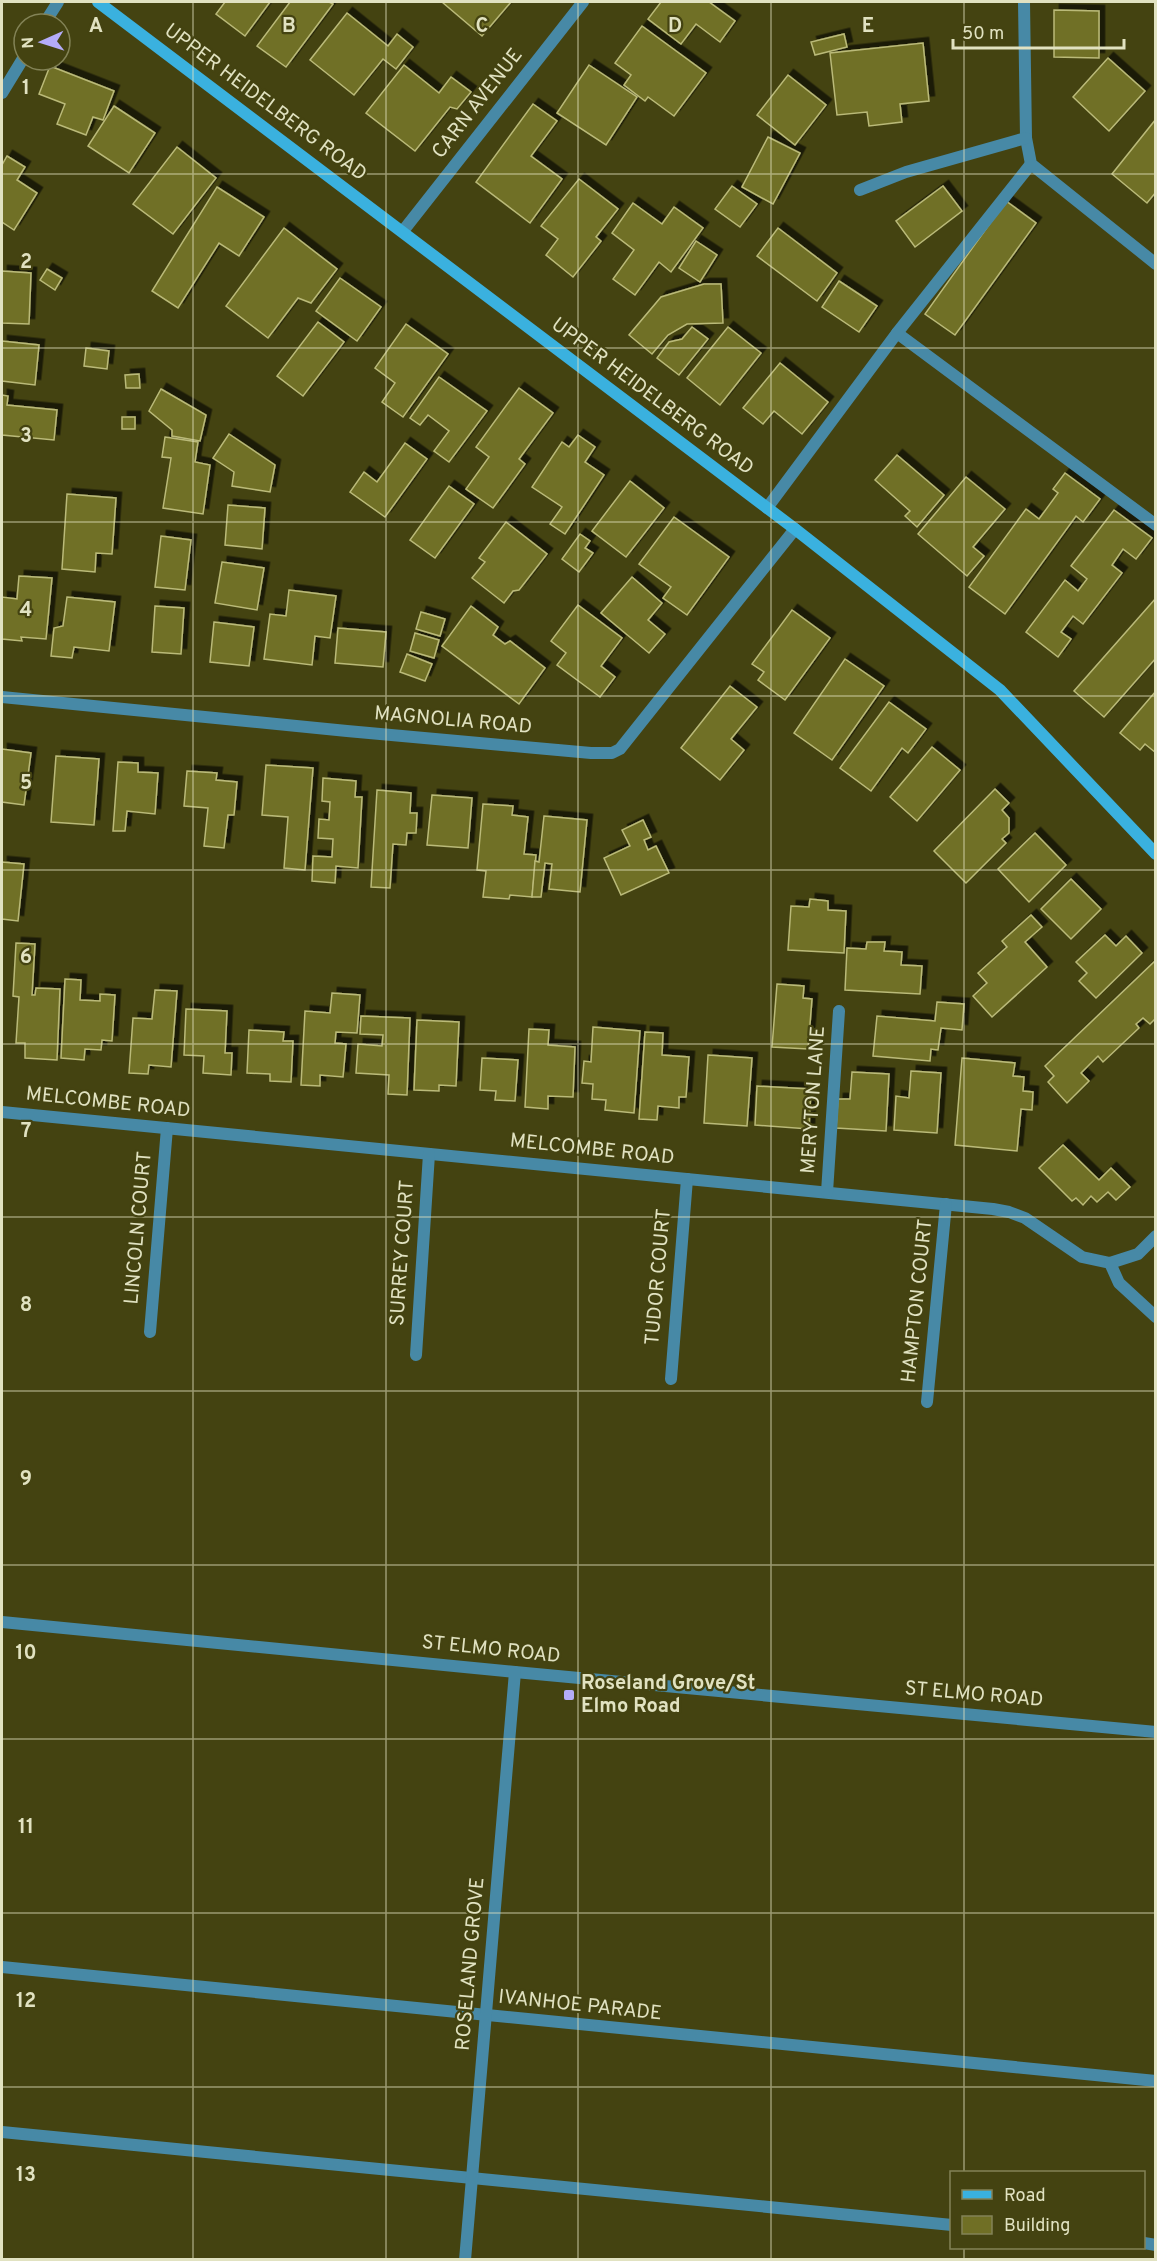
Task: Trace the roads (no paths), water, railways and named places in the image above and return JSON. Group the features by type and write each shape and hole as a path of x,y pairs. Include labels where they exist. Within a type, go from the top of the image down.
{"main road":[{"name":"UPPER HEIDELBERG ROAD","path":"98,2 795,529 1000,690 1155,854"}],"street":[{"name":"CARN AVENUE","path":"403,231 583,2"},
{"path":"1024,2 1026,138 1031,164 1155,264"},
{"path":"2,93 15,72"},
{"path":"860,190 906,172 1026,138"},
{"path":"767,508 897,333 1031,164"},
{"path":"897,333 1155,525"},
{"name":"MAGNOLIA ROAD","path":"2,697 346,731 612,753 620,748 795,529"},
{"name":"MERYTON LANE","path":"827,1192 839,1011"},
{"name":"MELCOMBE ROAD","path":"2,1112 827,1192 1009,1212 1025,1218 1082,1257 1110,1263"},
{"name":"LINCOLN COURT","path":"150,1332 167,1128"},
{"name":"SURREY COURT","path":"416,1355 429,1154"},
{"name":"TUDOR COURT","path":"670,1379 687,1179"},
{"name":"HAMPTON COURT","path":"927,1402 946,1204"},
{"path":"1155,1236 1138,1254 1110,1263 1119,1283 1155,1317"},
{"name":"ST ELMO ROAD","path":"2,1622 1155,1732"},
{"name":"ROSELAND GROVE","path":"465,2259 515,1672"},
{"name":"IVANHOE PARADE","path":"2,1967 486,2017 1155,2081"},
{"path":"2,2132 950,2224"}],"place":[{"name":"Roseland Grove/St Elmo Road","path":"569,1695"}]}
